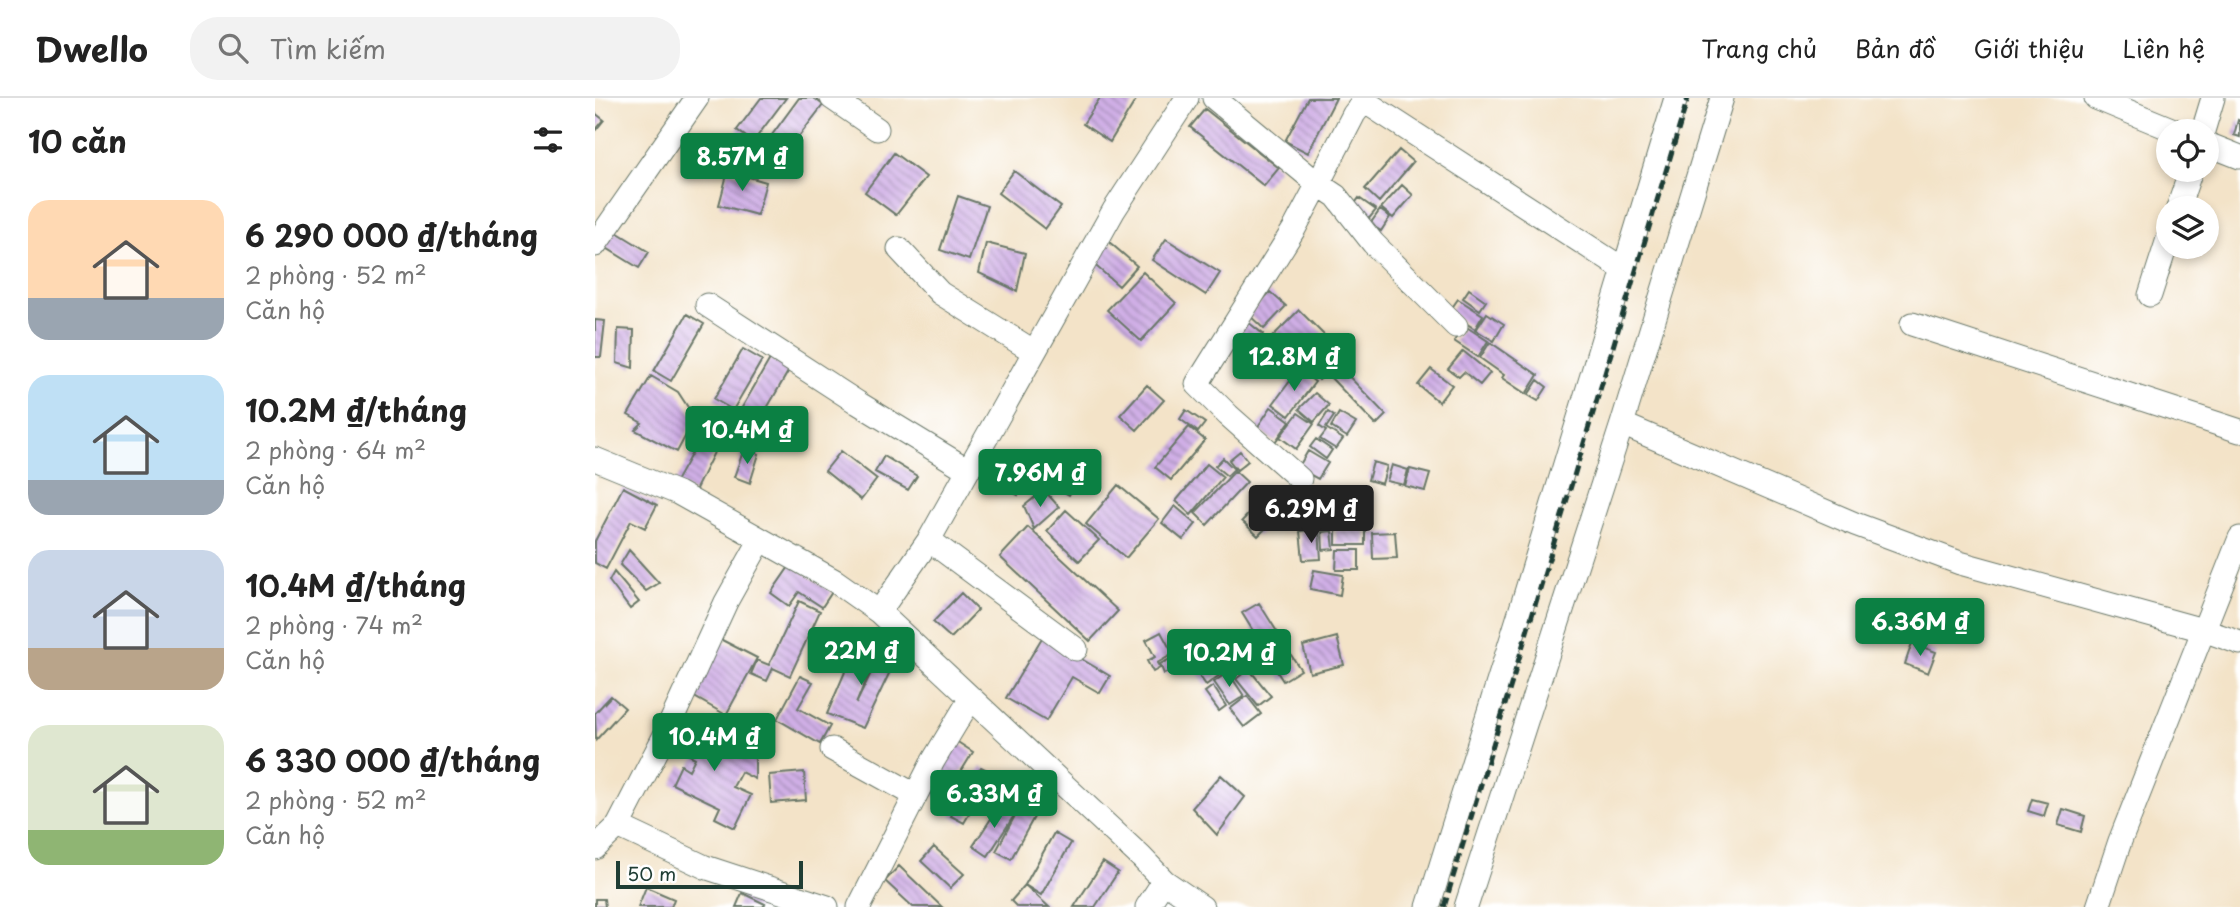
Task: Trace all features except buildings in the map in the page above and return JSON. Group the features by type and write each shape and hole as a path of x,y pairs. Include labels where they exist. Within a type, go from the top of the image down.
{"street":[{"path":"595,245 697,98"},
{"path":"832,98 877,129"},
{"path":"879,612 929,540 1114,210 1187,98"},
{"path":"1214,98 1336,196 1373,243 1456,326"},
{"path":"1428,907 1676,98"},
{"path":"1466,907 1622,424 1722,98"},
{"path":"2096,98 2156,123"},
{"path":"2207,119 2213,98"},
{"path":"1300,479 1197,384 1294,229 1354,114 1364,101 1623,269"},
{"path":"2219,149 2240,157"},
{"path":"899,249 940,293 1033,351"},
{"path":"2150,295 2162,259"},
{"path":"707,305 858,403 968,470"},
{"path":"1912,324 2240,431"},
{"path":"1622,424 1855,524 1960,563 2203,630 2240,643"},
{"path":"595,458 678,493 835,581 879,612 1164,881 1202,907"},
{"path":"2098,907 2120,841 2240,538"},
{"path":"929,540 1076,649"},
{"path":"595,848 618,826 664,737 726,602 760,541"},
{"path":"859,907 915,795 971,698"},
{"path":"832,749 915,795"},
{"path":"618,826 705,867 827,907"},
{"path":"1147,907 1164,881"}],"railway":[{"path":"1444,907 1688,98"}]}
